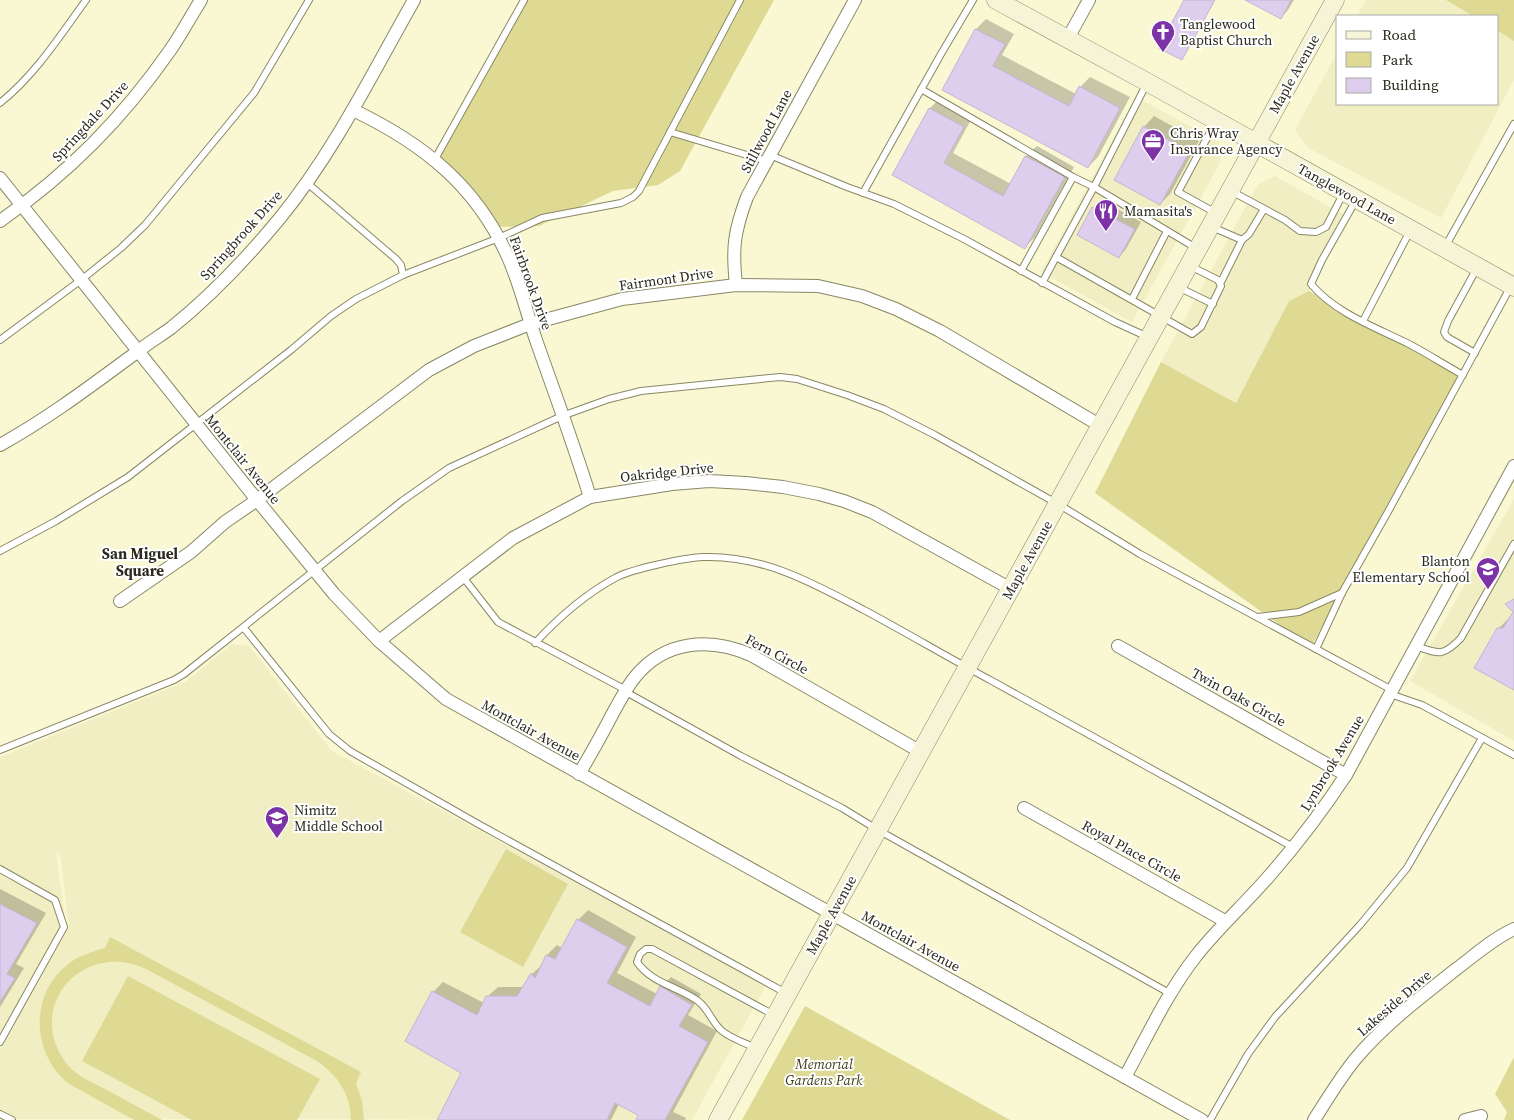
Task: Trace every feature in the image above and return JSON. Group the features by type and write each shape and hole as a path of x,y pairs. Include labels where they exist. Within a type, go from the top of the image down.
{"main road":[{"name":"Tanglewood Lane","path":"996,0 1148,82 1215,122 1513,286"},
{"name":"Maple Avenue","path":"718,1120 1335,0"}],"street":[{"name":"Springdale Drive","path":"0,221 77,162 124,111 172,48 201,0"},
{"name":"Springbrook Drive","path":"0,446 60,409 106,377 170,328 225,280 280,218 326,155 414,0"},
{"name":"Stillwood Lane","path":"736,285 733,255 737,224 747,197 855,0"},
{"path":"1067,40 1089,0"},
{"name":"Fairbrook Drive","path":"352,110 404,136 435,159 481,208 509,258 590,497"},
{"name":"Montclair Avenue","path":"0,178 334,594 379,641 446,699 1202,1120"},
{"name":"Fairmont Drive","path":"257,500 429,370 474,346 530,324 622,299 736,285 818,286 862,296 896,309 940,331 1101,426"},
{"name":"Lynbrook Avenue","path":"1125,1077 1171,994 1195,957 1226,921 1270,876 1320,814 1346,774 1514,466"},
{"name":"Oakridge Drive","path":"379,641 513,538 590,497 672,484 708,481 756,484 819,494 844,501 872,512 1010,589"},
{"path":"120,600 191,552 225,522 257,500"},
{"name":"Fern Circle","path":"579,774 635,677 659,656 674,649 697,644 736,648 751,655 921,752"},
{"name":"Twin Oaks Circle","path":"1118,646 1346,774"},
{"name":"Royal Place Circle","path":"1024,808 1226,921"},
{"name":"Lakeside Drive","path":"1314,1120 1357,1056 1378,1034 1486,946 1514,929"},
{"path":"1464,1120 1481,1116"}],"lane":[{"path":"0,103 18,89 54,45 86,0"},
{"path":"0,340 81,280 121,248 145,225 254,93 309,0"},
{"path":"435,159 524,0"},
{"path":"0,551 56,521 128,477 291,350 331,316 356,299 403,275 499,238 542,218 621,203 633,197 639,191 740,0"},
{"path":"863,193 973,0"},
{"path":"1042,283 1148,82"},
{"path":"921,90 1073,177 1094,187 1198,249"},
{"path":"1215,122 1178,192 1242,240"},
{"path":"1445,248 1514,124"},
{"path":"670,132 768,158 894,204 964,239 1115,322 1150,338"},
{"path":"1022,271 1073,177"},
{"path":"306,182 396,259 401,265 403,275"},
{"path":"1230,191 1285,220 1300,231 1316,232 1326,226 1350,196"},
{"path":"1350,196 1311,284 1318,292 1344,311 1416,348 1463,375"},
{"path":"1056,257 1192,334 1201,327 1242,240 1249,234 1264,209"},
{"path":"1363,321 1411,230"},
{"path":"1132,299 1167,231"},
{"path":"1189,265 1221,282"},
{"path":"1475,353 1447,337 1444,332 1448,321 1478,267"},
{"path":"1316,649 1342,593 1513,286"},
{"path":"1177,287 1213,304"},
{"path":"0,750 174,680 192,669 402,502 449,468 562,416 609,399 641,391 780,377 797,379 884,409 935,435 1058,504 1140,554 1258,617 1391,692 1422,705 1514,755"},
{"path":"1416,646 1437,653 1450,650 1461,638 1514,544"},
{"path":"535,643 550,626 585,598 616,577 647,567 702,557 736,559 781,569 820,586 912,635 967,668 1293,847"},
{"path":"463,577 498,622 741,756 842,808 1171,994"},
{"path":"1258,617 1299,612 1342,593"},
{"path":"244,628 329,734 350,750 480,825 788,994"},
{"path":"1210,1120 1248,1054 1275,1017 1360,925 1407,868 1482,738"},
{"path":"0,869 55,900 64,927 0,1042"},
{"path":"757,1049 722,1031 711,1018 706,1008 697,1000 654,978 640,967 637,962 640,954 646,949 652,949 775,1016"},
{"path":"0,1114 12,1120"}],"shaded area":[{"path":"1366,0 1446,0 1471,15 1358,15"},
{"path":"1499,32 1514,41 1514,80 1441,218 1308,148 1295,130 1336,55 1336,105 1499,105"},
{"path":"1136,97 1219,142 1221,161 1132,322 1041,272"},
{"path":"1275,176 1350,218 1309,291 1289,301 1236,403 1161,362 1258,184"},
{"name":"Blanton Elementary School","path":"1514,499 1514,741 1410,681"},
{"name":"Nimitz Middle School","path":"232,644 249,646 332,751 766,985 692,1120 0,1119 0,1050 69,927 60,854 56,852 66,925 0,1048 0,757 185,682"}],"green space":[{"path":"524,0 774,0 680,171 658,185 613,191 539,226 493,227 435,159"},
{"path":"1446,0 1514,0 1514,41 1499,32 1499,15 1471,15"},
{"path":"1309,291 1461,376 1311,647 1095,493 1161,362 1236,403 1289,301"},
{"path":"506,849 568,884 523,967 460,932"},
{"path":"110,937 361,1072 356,1083 362,1101 364,1120 351,1120 346,1094 342,1086 317,1061 146,969 123,962 101,963 82,971 66,984 56,1001 52,1021 55,1042 67,1064 75,1072 162,1120 134,1120 71,1085 58,1073 48,1059 42,1043 41,1009 46,993 54,978 76,959 105,948"},
{"path":"128,976 320,1079 297,1120 192,1120 82,1061"},
{"name":"Memorial Gardens Park","path":"805,1006 1010,1120 742,1120"},
{"path":"1514,1057 1514,1120 1504,1120 1507,1112 1495,1094"}],"building":[{"name":"Tanglewood Baptist Church","path":"1184,0 1215,0 1182,60 1158,48"},
{"path":"1245,0 1291,0 1281,19"},
{"path":"975,29 1005,44 993,66 1069,106 1079,86 1120,108 1088,168 942,90"},
{"path":"929,108 964,127 944,163 1003,196 1025,156 1065,177 1025,249 892,175"},
{"path":"1143,126 1190,151 1160,205 1114,180"},
{"name":"Mamasita's","path":"1092,207 1135,229 1119,258 1077,235"},
{"path":"1514,599 1514,690 1474,668 1497,628 1503,628 1513,612 1505,604"},
{"path":"0,904 37,923 7,974 15,978 0,1002"},
{"path":"577,919 627,947 607,983 650,1006 660,986 692,1005 679,1026 708,1042 665,1120 636,1120 638,1115 615,1103 607,1120 437,1120 461,1073 405,1041 432,991 477,1015 486,996 517,996 531,973 535,978 546,955 555,959"}],"place":[{"name":"Tanglewood Baptist Church","path":"1163,53"},
{"name":"Chris Wray Insurance Agency","path":"1153,162"},
{"name":"Mamasita's","path":"1106,232"},
{"name":"Blanton Elementary School","path":"1488,590"},
{"name":"Nimitz Middle School","path":"277,839"}],"district":[{"name":"San Miguel Square","path":"140,562"}]}
